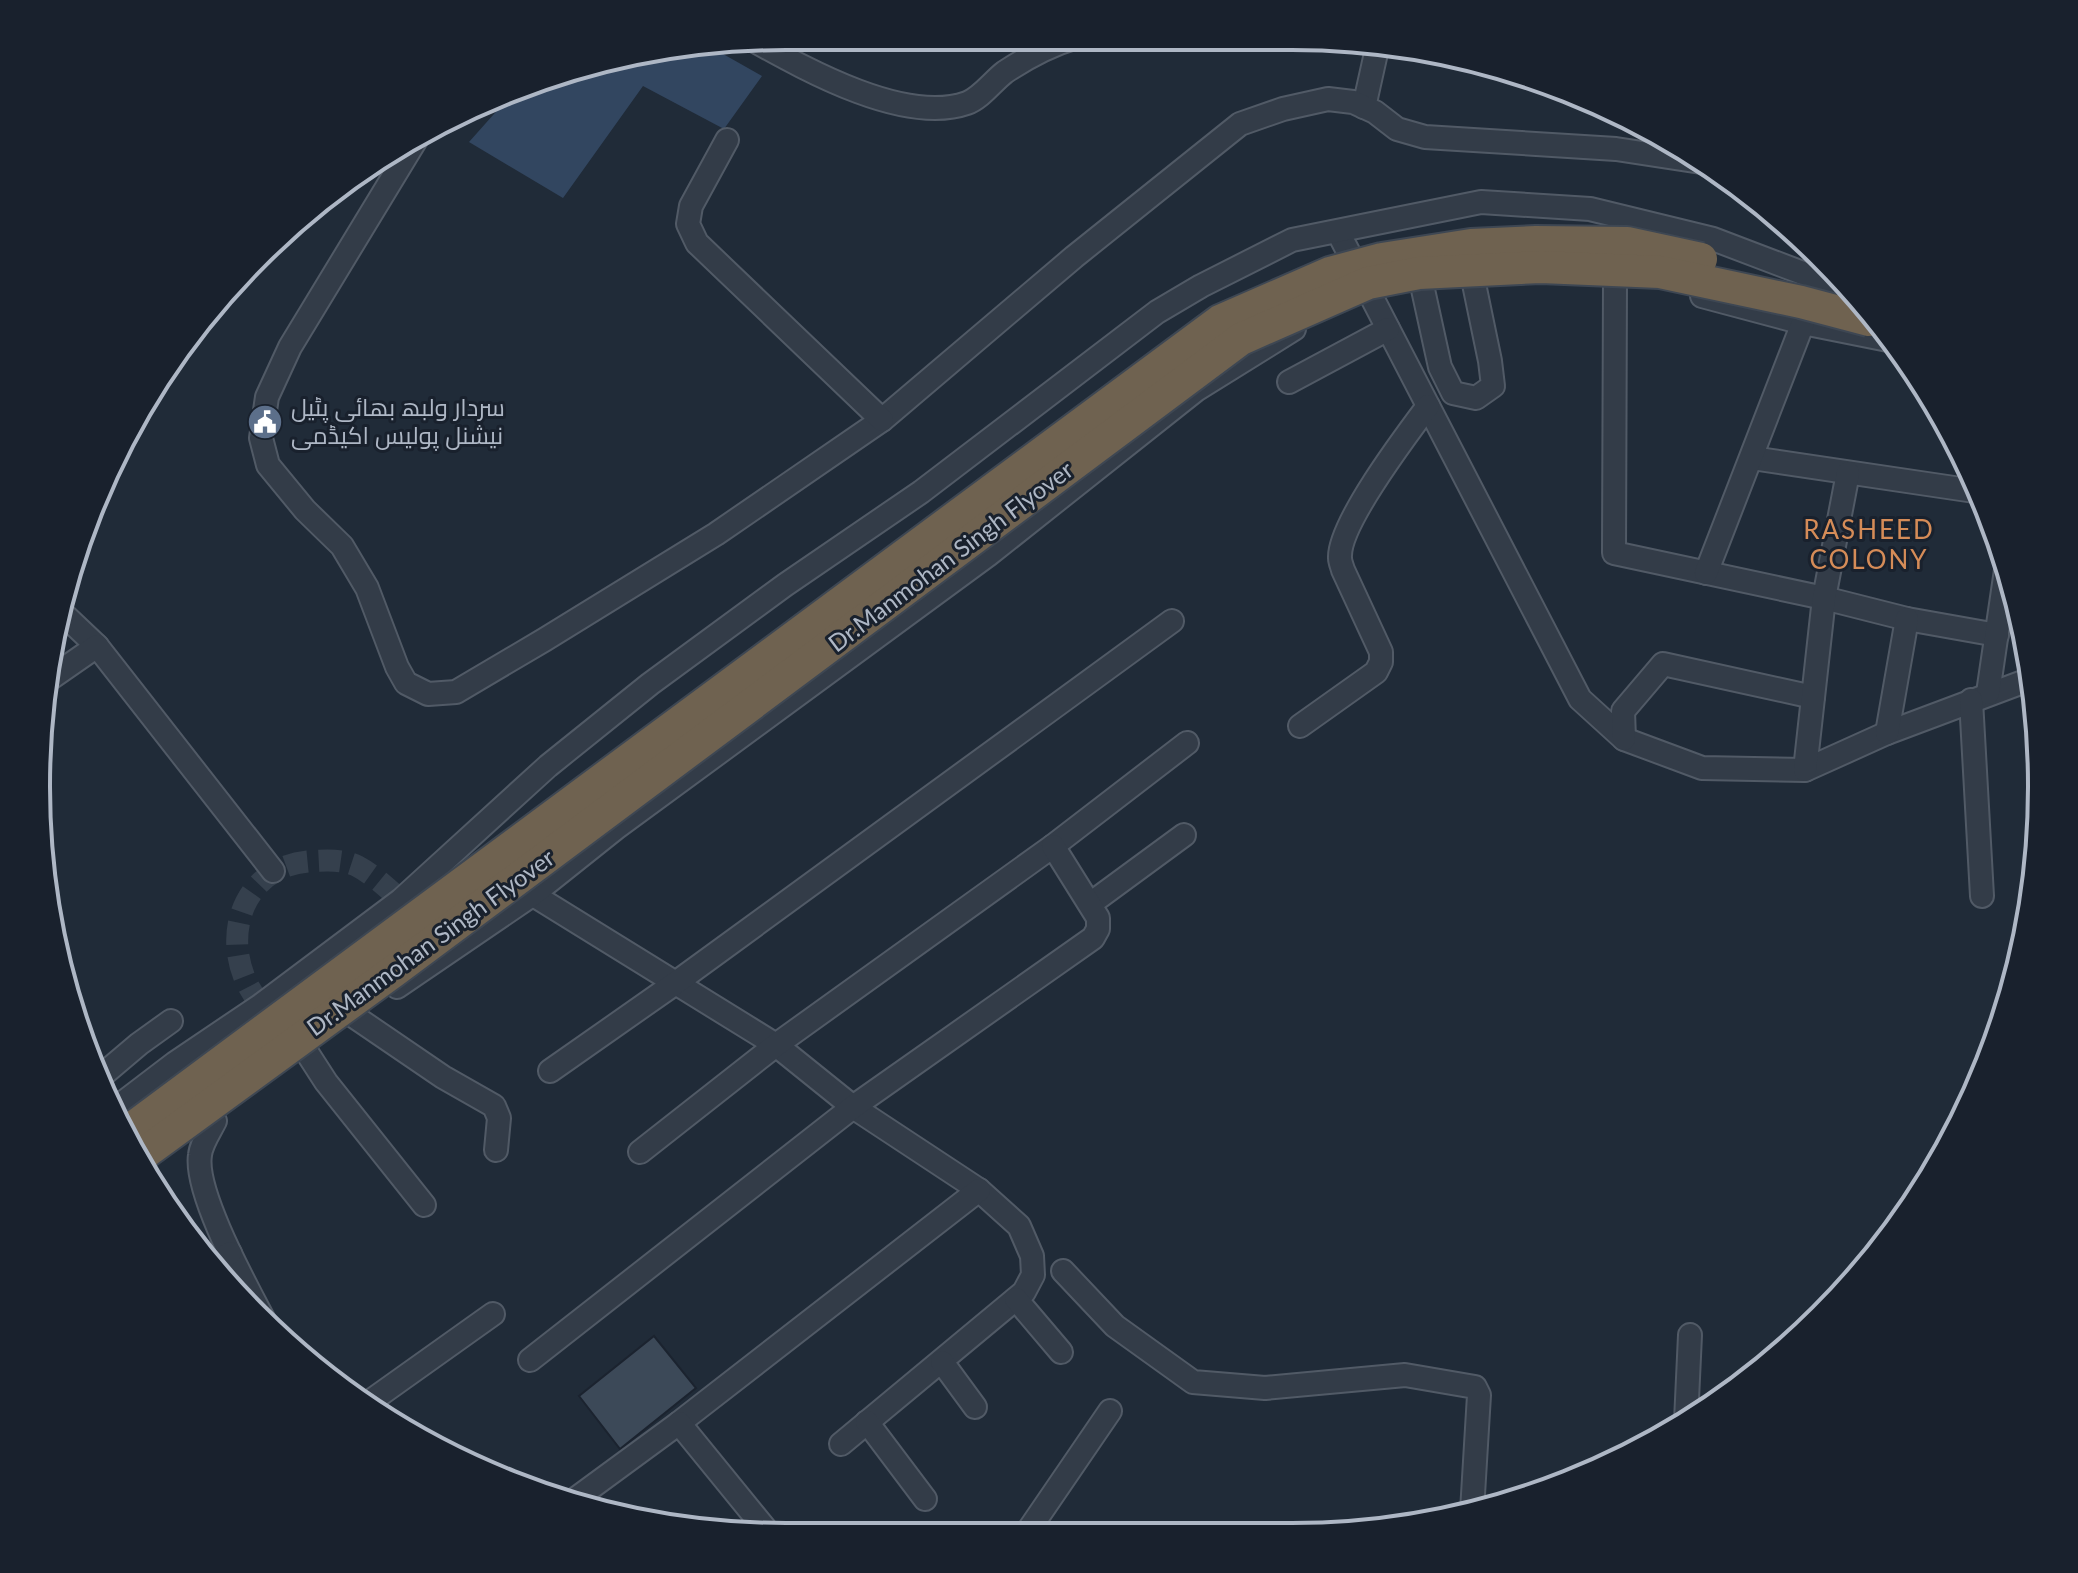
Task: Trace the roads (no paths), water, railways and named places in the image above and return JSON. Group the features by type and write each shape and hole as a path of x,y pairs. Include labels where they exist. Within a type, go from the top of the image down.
{"highway":[{"name":"Dr.Manmohan Singh Flyover","path":"134,1127 1220,321 1330,273 1382,259 1471,245 1536,242 1627,243 1744,268 1840,296"},
{"name":"Dr.Manmohan Singh Flyover","path":"147,1151 445,933 1241,339 1368,283 1419,273 1541,267 1660,272 1859,317"}],"street":[{"path":"772,51 814,74 857,90 933,110 969,102 1006,72 1046,50"},
{"path":"1364,107 1376,55"},
{"path":"406,156 290,347 267,397 261,438 268,465 305,510 342,546 367,588 406,683 428,694 456,692 716,534 882,420 1085,247 1240,124 1283,109 1328,99 1353,102 1375,112 1397,129 1425,137 1616,149 1675,158"},
{"path":"727,140 691,206 688,224 697,243 882,420"},
{"path":"122,1103 401,900 548,766 650,684 785,585 921,492 1157,312 1292,240 1481,202 1590,209 1713,239 1827,282"},
{"path":"1338,232 1580,699 1624,739 1702,768 1805,770 1887,733 2021,682"},
{"path":"154,1164 352,1015 532,895 616,828 988,555 1196,390 1290,331 1397,287 1473,279 1569,276 1680,290 1803,323 1876,338"},
{"path":"1422,285 1440,367 1453,393 1476,398 1493,386 1473,279"},
{"path":"1615,281 1614,553 1907,619 1997,635"},
{"path":"1706,573 1803,323"},
{"path":"1289,382 1388,329"},
{"path":"1300,726 1376,672 1381,662 1381,652 1339,557 1342,542 1375,479 1428,406"},
{"path":"1752,458 1965,490"},
{"path":"1805,770 1824,598 1848,473"},
{"path":"1982,896 1980,696 1997,635 2003,595"},
{"path":"1887,733 1907,619"},
{"path":"69,620 97,646 273,871"},
{"path":"550,1071 1172,621"},
{"path":"59,672 97,646"},
{"path":"1624,739 1623,711 1663,664 1813,697"},
{"path":"640,1152 776,1045 1053,846 1187,743"},
{"path":"1090,904 1184,835"},
{"path":"461,845 532,895 776,1045 853,1107 979,1190 1019,1226 1032,1256 1033,1275 1024,1292 841,1444"},
{"path":"530,1360 853,1107 1093,938 1098,929 1098,918 1053,846"},
{"path":"352,1015 443,1077 494,1106 499,1118 496,1150"},
{"path":"107,1071 171,1021"},
{"path":"306,1051 326,1082 424,1205"},
{"path":"175,1063 215,1121"},
{"path":"215,1121 200,1153 201,1179 222,1259"},
{"path":"582,1494 679,1423 979,1190"},
{"path":"1063,1271 1115,1326 1193,1382 1265,1388 1405,1375 1475,1387 1479,1395 1473,1500"},
{"path":"1016,1299 1061,1352"},
{"path":"375,1398 493,1314"},
{"path":"1687,1408 1690,1335"},
{"path":"942,1362 975,1407"},
{"path":"1033,1523 1110,1411"},
{"path":"867,1422 925,1499"},
{"path":"679,1423 760,1522"}],"water":[{"path":"722,53 762,76 724,129 643,86 563,198 469,142 498,109 505,106 596,75 643,64"}],"tunnel":[{"path":"261,1005 247,983 239,960 237,936 242,913 252,893 267,877 288,866 315,861 342,862 363,870 401,900"}],"place":[{"name":"سردار ولبھ بھائی پٹیل نیشنل پولیس اکیڈمی","path":"265,422"}],"district":[{"name":"RASHEED COLONY","path":"1869,545"}]}
